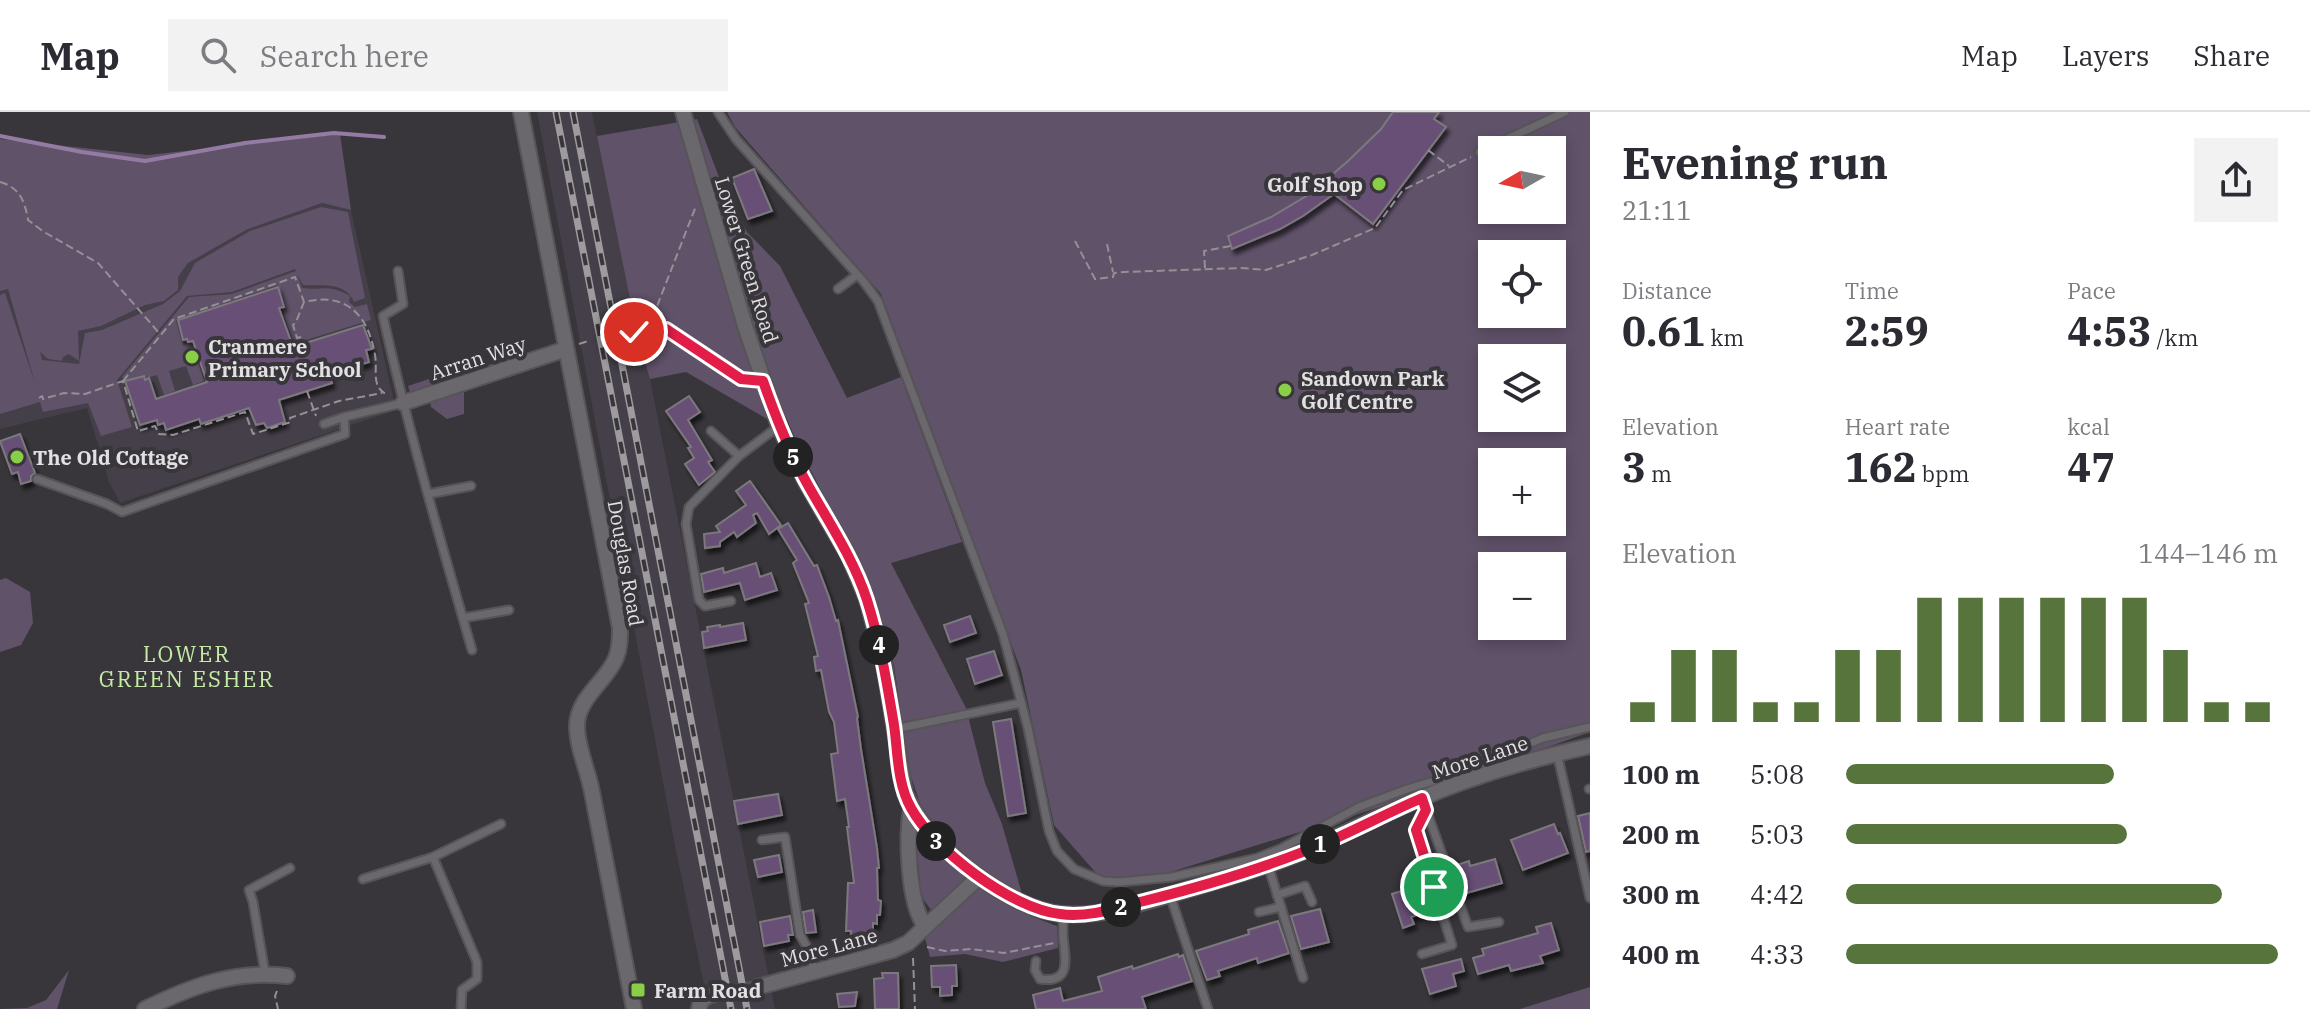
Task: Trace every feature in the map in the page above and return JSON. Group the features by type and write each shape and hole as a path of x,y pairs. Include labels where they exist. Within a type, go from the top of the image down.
{"street":[{"name":"Douglas Road","path":"521,112 620,628 616,659 586,699 577,724 634,1009"},
{"name":"Lower Green Road","path":"683,112 779,426 807,484 849,556 862,587 884,664 895,729"},
{"name":"Arran Way","path":"402,399 566,349"},
{"name":"More Lane","path":"895,729 905,793 911,809 937,842 979,877 1008,896 1037,909 1082,915 1170,895 1268,865 1519,764 1590,746"},
{"path":"911,809 908,830 914,906 925,926"},
{"name":"More Lane","path":"758,987 893,950 908,943 979,877"},
{"path":"145,1009 186,989 209,982 265,973 287,976"},
{"path":"699,1009 707,996 722,992"}],"lane":[{"path":"718,112 736,139 878,301 1003,634 1046,820 1057,851 1074,869 1103,881 1119,882 1172,877 1257,858 1359,807 1457,774 1543,738 1590,727"},
{"path":"1513,136 1565,112"},
{"path":"398,271 403,304 383,316 402,399 472,650"},
{"path":"838,289 857,275"},
{"path":"321,424 402,399"},
{"path":"37,479 122,512 345,434 344,417"},
{"path":"731,601 705,606 699,600 686,524 689,507 739,456 779,426"},
{"path":"711,431 739,456"},
{"path":"428,494 471,486"},
{"path":"463,618 509,610"},
{"path":"895,729 1021,703"},
{"path":"1557,753 1590,898"},
{"path":"1424,804 1468,927 1499,922"},
{"path":"1422,954 1452,945 1416,830 1424,804"},
{"path":"363,879 433,857 501,824"},
{"path":"762,840 785,837 800,935 810,952 814,971"},
{"path":"433,857 477,962 477,979 462,990 461,1009"},
{"path":"1268,865 1303,978"},
{"path":"265,973 249,890 290,868"},
{"path":"1277,895 1305,886 1312,902"},
{"path":"1170,895 1208,1009"},
{"path":"1259,912 1281,907"},
{"path":"1036,961 1035,970 1040,979 1050,980 1061,975 1067,952 1063,939 1063,914"}],"path":[{"path":"1428,150 1450,167"},
{"path":"1114,273 1241,268 1266,270 1375,228 1403,190 1478,153"},
{"path":"0,182 11,185 18,192 25,204 28,220 98,263 161,335"},
{"path":"705,188 654,314 634,332 666,329 741,379 763,381"},
{"path":"1075,241 1095,279 1113,277 1107,244"},
{"path":"1205,270 1204,251 1231,246"},
{"path":"1204,261 1212,259"},
{"path":"39,398 64,393 85,394 123,381 174,319 295,277 304,302 293,325 297,338 301,337"},
{"path":"304,302 332,299 344,303 362,319 375,355 374,377 382,393"},
{"path":"123,381 138,431 155,426 159,434 173,435 245,412 253,434 291,422 290,418 339,401 382,393 402,399"},
{"path":"307,391 321,424"},
{"path":"915,1009 913,961 908,943 945,951 971,949 1004,953 1049,945 1063,939"},
{"path":"278,1009 275,996 287,976"}],"shaded area":[{"path":"537,112 592,112 639,344 650,379 775,1009 709,1009 675,846"},
{"path":"727,112 1590,112 1590,732 1374,809 1135,883 1103,881 1054,825 1021,670 881,294 735,127"},
{"path":"697,119 722,185 747,232 780,266 847,398 901,377 962,542 891,563 966,708 985,783 1002,824 1028,915 1057,926 1058,948 1003,962 965,954 930,957 925,938 936,923 921,896 916,836 920,804 908,767 894,665 875,597 785,415 767,419 686,372 650,379 639,344 597,136"},
{"path":"340,134 351,210 322,203 248,229 188,263 178,277 178,290 164,301 145,305 101,326 78,331 79,361 69,354 62,361 48,359 40,352 42,360 79,364 85,333 102,330 163,304 180,291 195,263 250,231 321,207 348,212 365,298 354,302 350,295 339,288 303,285 297,274 302,288 342,292 350,296 349,302 355,307 367,304 371,320 293,344 278,285 176,320 183,345 192,343 204,381 193,385 186,366 169,371 175,391 164,395 157,375 126,380 122,377 189,297 232,294 296,271 232,292 187,296 117,380 132,427 101,436 88,403 43,412 40,402 0,414 0,295 5,293 35,383 8,289 0,291 0,139 148,155"},
{"name":"Cranmere Primary School","path":"0,148 178,277 188,263 248,229 322,203 351,210 396,410 120,503 109,482 87,408 0,429"},
{"path":"474,364 479,370 480,384 464,391 464,414 447,419 431,407 430,401 411,395 408,386"},
{"path":"6,578 30,592 33,623 21,645 0,652 0,580"},
{"path":"69,970 57,1009 0,1009 27,1008 46,1000"},
{"path":"1590,987 1590,1009 1520,1009"}],"building":[{"path":"1393,112 1439,112 1434,119 1446,127 1373,224 1334,194 1280,229 1232,249 1228,236 1271,217 1308,195 1381,129"},
{"path":"754,169 772,211 748,219 732,178"},
{"name":"Cranmere Primary School","path":"278,287 284,307 279,308 293,347 363,325 372,349 366,350 369,362 329,374 332,383 279,400 285,422 267,428 264,423 256,425 249,408 201,424 199,419 166,430 164,423 158,425 157,420 140,425 125,381 144,376 145,380 149,378 156,399 207,382 193,341 183,340 178,320"},
{"path":"689,396 700,412 688,420 712,460 708,462 715,472 699,485 685,464 694,458 688,448 691,447 666,411"},
{"name":"The Old Cottage","path":"20,434 35,473 31,481 21,484 18,472 12,474 0,441"},
{"path":"750,481 781,525 769,534 757,513 753,515 756,523 737,537 734,532 720,542 720,546 705,548 704,534 720,532 716,526 746,505 736,491"},
{"path":"788,523 814,566 817,565 838,620 858,717 877,848 878,900 881,901 877,924 873,923 873,934 863,934 862,942 850,942 851,931 846,931 848,883 854,883 849,827 845,799 837,801 831,754 838,753 834,722 829,712 821,670 816,671 814,657 818,656 805,604 809,603 793,563 797,560 778,529"},
{"path":"756,563 760,577 771,573 777,590 745,600 740,583 704,592 701,574 723,568 724,573"},
{"path":"970,616 976,633 950,642 944,625"},
{"path":"743,623 746,640 704,648 702,632 708,631 707,627"},
{"path":"994,651 1002,675 975,684 967,659"},
{"path":"1011,719 1026,813 1008,816 993,722"},
{"path":"778,794 782,815 738,824 734,801"},
{"path":"1590,813 1590,851 1586,852 1578,816"},
{"path":"1554,824 1568,853 1523,870 1511,840"},
{"path":"779,855 782,872 758,877 754,860"},
{"path":"1495,859 1502,883 1463,894 1454,866 1469,861 1470,866"},
{"path":"1426,883 1434,909 1411,917 1414,924 1403,928 1392,894"},
{"path":"1320,909 1329,942 1301,949 1291,916"},
{"path":"813,910 816,932 806,933 803,912"},
{"path":"790,916 793,935 788,935 789,941 764,946 760,922"},
{"path":"1278,921 1289,953 1258,963 1257,958 1218,971 1220,976 1207,980 1196,951"},
{"path":"1551,923 1559,950 1540,956 1543,963 1511,971 1509,965 1478,974 1473,958 1484,955 1482,949 1538,933 1536,927"},
{"path":"1178,954 1179,957 1183,955 1192,981 1142,997 1146,1009 1036,1009 1033,995 1060,988 1063,1001 1102,991 1098,977"},
{"path":"1461,959 1464,971 1453,974 1456,986 1430,994 1422,969"},
{"path":"956,965 957,986 952,986 952,995 940,996 940,987 932,987 931,966"},
{"path":"882,973 898,973 899,1009 875,1009 874,979 883,978"},
{"path":"857,992 855,1006 839,1007 837,994"}],"waterway":[{"path":"0,136 145,161 245,143 334,133 384,137"}],"tunnel":[{"path":"722,992 758,987"}],"railway":[{"path":"556,112 731,1009"},
{"path":"573,112 747,1009"}],"place":[{"name":"Golf Shop","path":"1379,184"},
{"name":"Cranmere Primary School","path":"192,357"},
{"name":"Sandown Park Golf Centre","path":"1285,390"},
{"name":"The Old Cottage","path":"17,457"},
{"name":"Farm Road","path":"638,990"}],"district":[{"name":"LOWER GREEN ESHER","path":"187,666"}],"route":[{"path":"634,332 666,329 741,379 763,381 779,426 807,484 849,556 867,599 884,664 900,771 911,809 937,842 979,877 1008,896 1037,909 1082,915 1170,895 1268,865 1422,798 1426,810 1416,830 1434,887"}]}
